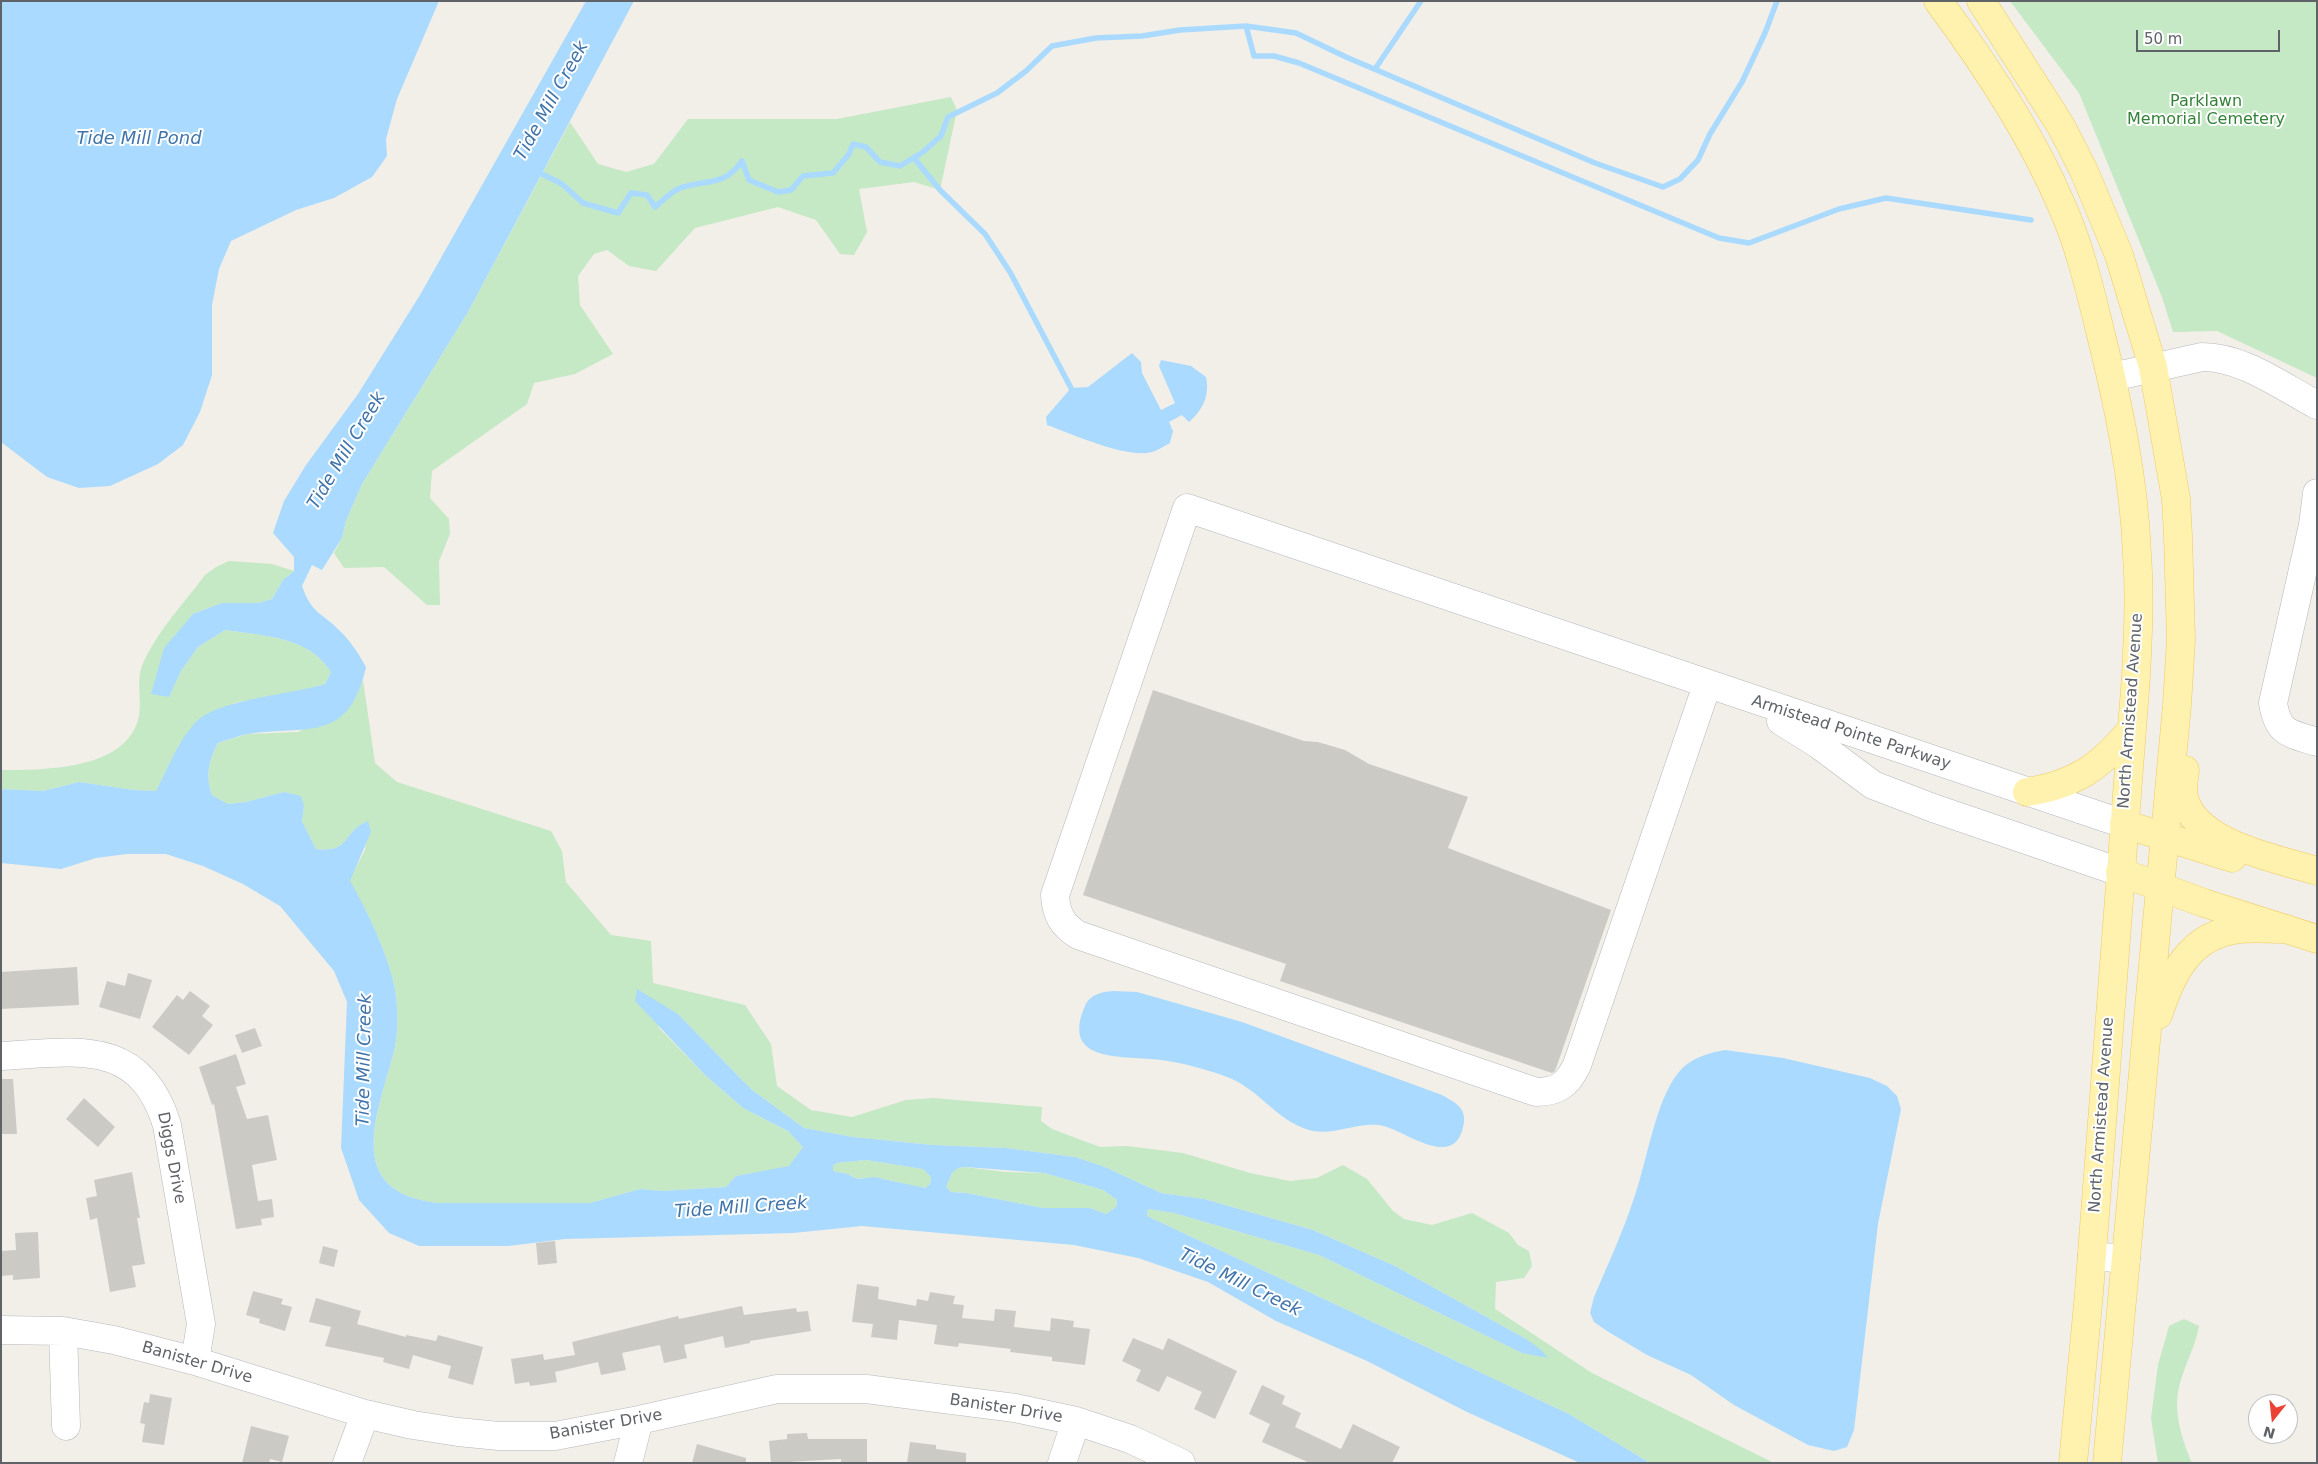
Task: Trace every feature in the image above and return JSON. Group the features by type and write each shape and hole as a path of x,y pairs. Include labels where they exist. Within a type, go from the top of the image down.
{"main road":[{"name":"North Armistead Avenue","path":"1938,1 1997,86 2034,147 2062,205 2083,262 2112,377 2127,455 2138,555 2138,643 2132,730 2092,1256 2073,1463"},
{"path":"1981,1 2062,126 2084,171 2119,255 2153,367 2176,499 2181,640 2177,705 2107,1463"},
{"path":"2177,705 2186,764 2184,796 2193,816 2220,838 2317,871"},
{"path":"2027,792 2050,789 2084,774 2115,750 2132,730"},
{"path":"2124,824 2317,886"},
{"path":"2120,872 2160,888 2317,939"},
{"path":"2145,1053 2166,990 2176,969 2197,947 2221,933 2240,929 2287,929"}],"street":[{"path":"2112,377 2202,357 2216,357 2234,361 2317,405"},
{"path":"2317,493 2315,526 2273,702 2276,721 2285,732 2317,742"},
{"path":"1707,685 1577,1065 1571,1078 1557,1089 1536,1092 1087,938 1069,930 1058,913 1056,895 1187,508 1707,685 1744,698"},
{"name":"Armistead Pointe Parkway","path":"1744,698 2124,824"},
{"name":"Armistead Pointe Parkway","path":"1744,698 1818,744 1873,785 1933,808 2120,872"},
{"name":"Diggs Drive","path":"1,1056 75,1052 103,1056 125,1063 146,1081 160,1101 167,1125 201,1324 194,1361"},
{"path":"2092,1256 2126,1259"},
{"name":"Banister Drive","path":"1,1330 63,1331 114,1340 194,1361 365,1414 413,1425 499,1436 555,1436 639,1420 777,1389 818,1387 866,1389 996,1406 1076,1421 1130,1439 1181,1463"},
{"path":"63,1331 66,1426"},
{"path":"348,1463 365,1414"},
{"path":"628,1463 639,1420"},
{"path":"1062,1463 1076,1421"}],"green space":[{"name":"Parklawn Memorial Cemetery","path":"2010,1 2317,1 2317,378 2217,331 2173,332 2162,297 2079,93"},
{"path":"951,97 957,110 940,190 914,182 859,189 867,232 854,255 840,254 816,220 778,207 695,228 656,271 629,266 607,250 594,254 578,276 580,305 613,354 575,374 534,383 527,404 432,471 430,498 449,519 450,534 439,561 440,605 427,605 384,567 344,568 334,553 342,538 346,521 362,484 468,312 570,122 598,164 626,172 654,164 688,119 837,119"},
{"path":"229,561 272,564 294,571 283,580 272,599 258,603 222,603 193,614 169,696 181,671 198,647 225,630 270,636 298,644 321,660 331,672 325,684 302,691 234,703 180,743 156,791 134,790 79,782 43,791 1,789 1,770 40,769 82,763 102,757 119,747 132,734 139,716 140,672 148,654 170,619 205,575"},
{"path":"363,680 375,763 397,782 551,831 562,851 566,882 611,935 651,941 653,983 745,1005 771,1044 777,1086 811,1110 852,1117 906,1100 933,1098 1042,1107 1041,1121 1052,1129 1100,1147 1127,1146 1183,1153 1250,1173 1290,1181 1317,1178 1343,1165 1367,1179 1393,1211 1404,1219 1432,1225 1472,1213 1509,1233 1518,1245 1529,1251 1532,1266 1524,1278 1496,1282 1495,1309 1592,1373 1774,1463 1650,1463 1569,1414 1147,1216 1148,1209 1174,1213 1319,1255 1522,1353 1526,1339 1395,1266 1313,1230 1204,1199 1161,1193 1105,1167 1075,1157 1006,1148 932,1145 853,1137 804,1128 751,1089 678,1014 658,1027 705,1075 743,1108 788,1131 803,1147 789,1167 736,1176 726,1187 662,1191 640,1189 590,1203 438,1203 407,1196 387,1183 377,1165 374,1144 381,1096 397,1035 397,1003 385,954 371,921 349,881 365,850 368,822 354,830 336,848 316,849 302,821 304,806 284,792 246,802 228,804 212,795 208,775 212,756 218,743 248,734 298,732 354,701"},
{"path":"866,1160 923,1169 931,1177 930,1184 925,1188 916,1187 883,1179 857,1179 848,1174 833,1171 833,1166 837,1163"},
{"path":"965,1167 1005,1172 1044,1173 1103,1190 1117,1200 1116,1207 1106,1214 1090,1208 1043,1208 966,1193 951,1192 946,1187 952,1173 958,1168"},
{"path":"2184,1319 2199,1326 2195,1343 2182,1375 2177,1401 2180,1428 2192,1463 2158,1463 2151,1418 2158,1365 2169,1326"}],"water":[{"name":"Tide Mill Pond","path":"1,1 439,1 397,99 386,139 387,156 372,177 334,198 296,210 231,241 219,269 212,305 212,375 200,412 183,445 158,464 110,486 79,488 47,477 1,442"},
{"name":"Tide Mill Creek","path":"586,1 634,1 468,312 362,484 346,521 342,538 322,570 312,565 302,586 310,603 345,636 355,648 366,667 358,692 349,709 337,720 323,726 248,734 218,743 209,768 208,775 212,795 228,804 246,802 284,792 301,796 304,806 302,821 316,849 336,848 359,826 368,821 371,832 350,881 364,906 385,954 396,997 396,1041 381,1096 374,1144 377,1165 387,1183 407,1196 438,1203 590,1203 640,1189 662,1191 726,1187 736,1176 789,1166 803,1147 788,1131 743,1108 705,1075 635,1001 637,989 678,1014 751,1089 804,1128 853,1137 932,1145 1006,1148 1075,1157 1105,1167 1161,1193 1204,1199 1313,1230 1395,1266 1526,1339 1540,1349 1548,1358 1522,1353 1319,1255 1174,1213 1148,1209 1147,1216 1569,1414 1650,1463 1580,1463 1467,1412 1367,1361 1276,1321 1208,1282 1138,1258 1074,1245 862,1226 793,1233 565,1239 508,1246 419,1246 389,1233 359,1200 341,1148 347,1002 334,971 280,906 243,884 203,866 166,854 127,854 96,858 61,869 1,863 1,789 43,791 79,782 134,790 156,791 188,731 205,716 236,703 325,684 331,672 321,660 298,644 270,636 225,630 198,647 181,671 169,697 151,694 164,648 193,614 222,603 258,603 272,599 283,580 294,571 294,557 273,533 284,501 306,465 358,394 420,295","holes":["866,1160 923,1169 931,1177 930,1184 925,1188 874,1177 857,1179 848,1174 833,1171 833,1166 837,1163","958,1168 1044,1173 1103,1190 1117,1200 1116,1207 1106,1214 1090,1208 1043,1208 966,1193 951,1192 946,1187 952,1173"]},
{"path":"1132,353 1141,362 1142,373 1161,410 1175,403 1159,366 1161,360 1191,366 1206,377 1206,396 1198,412 1189,422 1182,415 1169,422 1173,431 1170,443 1152,452 1129,452 1114,449 1047,425 1046,417 1071,388 1088,387"},
{"path":"1113,991 1137,992 1242,1022 1442,1095 1458,1105 1463,1112 1464,1122 1460,1137 1452,1145 1442,1147 1418,1141 1384,1126 1366,1125 1318,1132 1309,1130 1287,1119 1238,1082 1227,1077 1178,1063 1115,1056 1088,1048 1081,1039 1079,1025 1085,1006 1093,996"},
{"path":"1725,1050 1783,1058 1870,1078 1887,1086 1897,1096 1901,1109 1878,1224 1854,1430 1847,1447 1834,1451 1808,1445 1734,1405 1691,1375 1647,1355 1607,1331 1594,1322 1590,1313 1594,1297 1630,1211 1657,1116 1670,1085 1678,1073 1694,1060"}],"building":[{"path":"1153,690 1304,741 1318,742 1345,750 1369,764 1468,797 1448,848 1611,910 1555,1071 1552,1073 1280,981 1286,964 1083,895"},
{"path":"77,967 79,1005 1,1009 1,972"},
{"path":"128,973 152,980 140,1019 99,1007 107,981 125,986"},
{"path":"190,991 210,1006 202,1016 213,1025 189,1055 152,1027 177,995 183,1000"},
{"path":"255,1028 262,1046 242,1053 235,1035"},
{"path":"236,1054 246,1084 236,1087 247,1119 268,1115 277,1160 252,1165 258,1201 272,1199 274,1217 261,1219 262,1225 236,1229 214,1104 212,1105 199,1067"},
{"path":"1,1079 13,1079 17,1134 1,1134"},
{"path":"84,1098 115,1127 98,1147 66,1119"},
{"path":"132,1172 145,1264 132,1266 136,1287 110,1292 97,1218 90,1220 86,1198 97,1196 94,1180"},
{"path":"38,1232 40,1278 13,1280 13,1275 1,1276 1,1251 16,1250 15,1233"},
{"path":"555,1241 557,1263 538,1265 536,1243"},
{"path":"323,1246 338,1250 334,1267 319,1263"},
{"path":"857,1284 879,1287 878,1299 916,1306 917,1299 928,1301 930,1292 955,1296 953,1304 964,1305 962,1318 994,1321 995,1309 1016,1311 1014,1327 1050,1331 1051,1318 1074,1321 1073,1327 1090,1329 1085,1365 1052,1361 1052,1357 1010,1352 1011,1349 959,1343 958,1347 934,1344 937,1325 899,1320 897,1340 871,1337 873,1324 852,1322"},
{"path":"253,1291 283,1299 281,1304 292,1307 285,1331 259,1323 260,1319 246,1315"},
{"path":"316,1298 361,1311 357,1324 406,1337 406,1335 436,1341 438,1335 483,1347 473,1385 448,1378 451,1366 413,1355 409,1369 383,1362 384,1358 325,1346 331,1327 309,1322"},
{"path":"742,1306 744,1315 796,1308 797,1312 808,1311 811,1331 750,1341 750,1343 725,1348 723,1336 684,1345 687,1358 664,1363 660,1345 622,1353 626,1370 601,1375 598,1362 555,1372 557,1382 530,1386 529,1382 515,1384 511,1359 543,1354 544,1360 575,1355 572,1342 678,1316 679,1319"},
{"path":"1133,1338 1163,1350 1168,1338 1237,1371 1215,1419 1194,1409 1202,1392 1167,1376 1159,1392 1136,1381 1141,1370 1122,1361"},
{"path":"1262,1385 1285,1396 1282,1404 1301,1413 1295,1427 1341,1449 1353,1424 1400,1447 1392,1463 1310,1463 1262,1442 1270,1424 1249,1414"},
{"path":"150,1394 172,1398 164,1445 142,1442 145,1424 140,1423 144,1402 149,1403"},
{"path":"251,1426 289,1436 282,1462 270,1459 269,1463 242,1463"},
{"path":"807,1433 808,1439 867,1439 867,1463 841,1463 841,1459 771,1463 769,1441 787,1439 787,1434"},
{"path":"910,1442 936,1445 936,1449 966,1453 966,1463 907,1463"},
{"path":"697,1444 746,1458 746,1463 692,1463"}],"waterway":[{"path":"1375,69 1421,1"},
{"path":"536,171 562,184 583,203 618,213 631,193 647,195 655,207 680,188 722,179 729,175 742,161 749,180 778,192 791,190 803,176 833,173 849,154 853,144 866,147 880,162 900,166 923,152 941,136 948,117 997,93 1026,71 1052,46 1096,38 1142,36 1180,30 1246,26 1296,33 1346,57 1595,163 1663,187 1680,179 1698,160 1710,134 1742,82 1765,33 1777,1"},
{"path":"1246,26 1254,56 1274,56 1299,63 1719,238 1749,243 1839,209 1886,198 2031,220"},
{"path":"914,158 940,190 985,234 1010,272 1071,388"}]}
